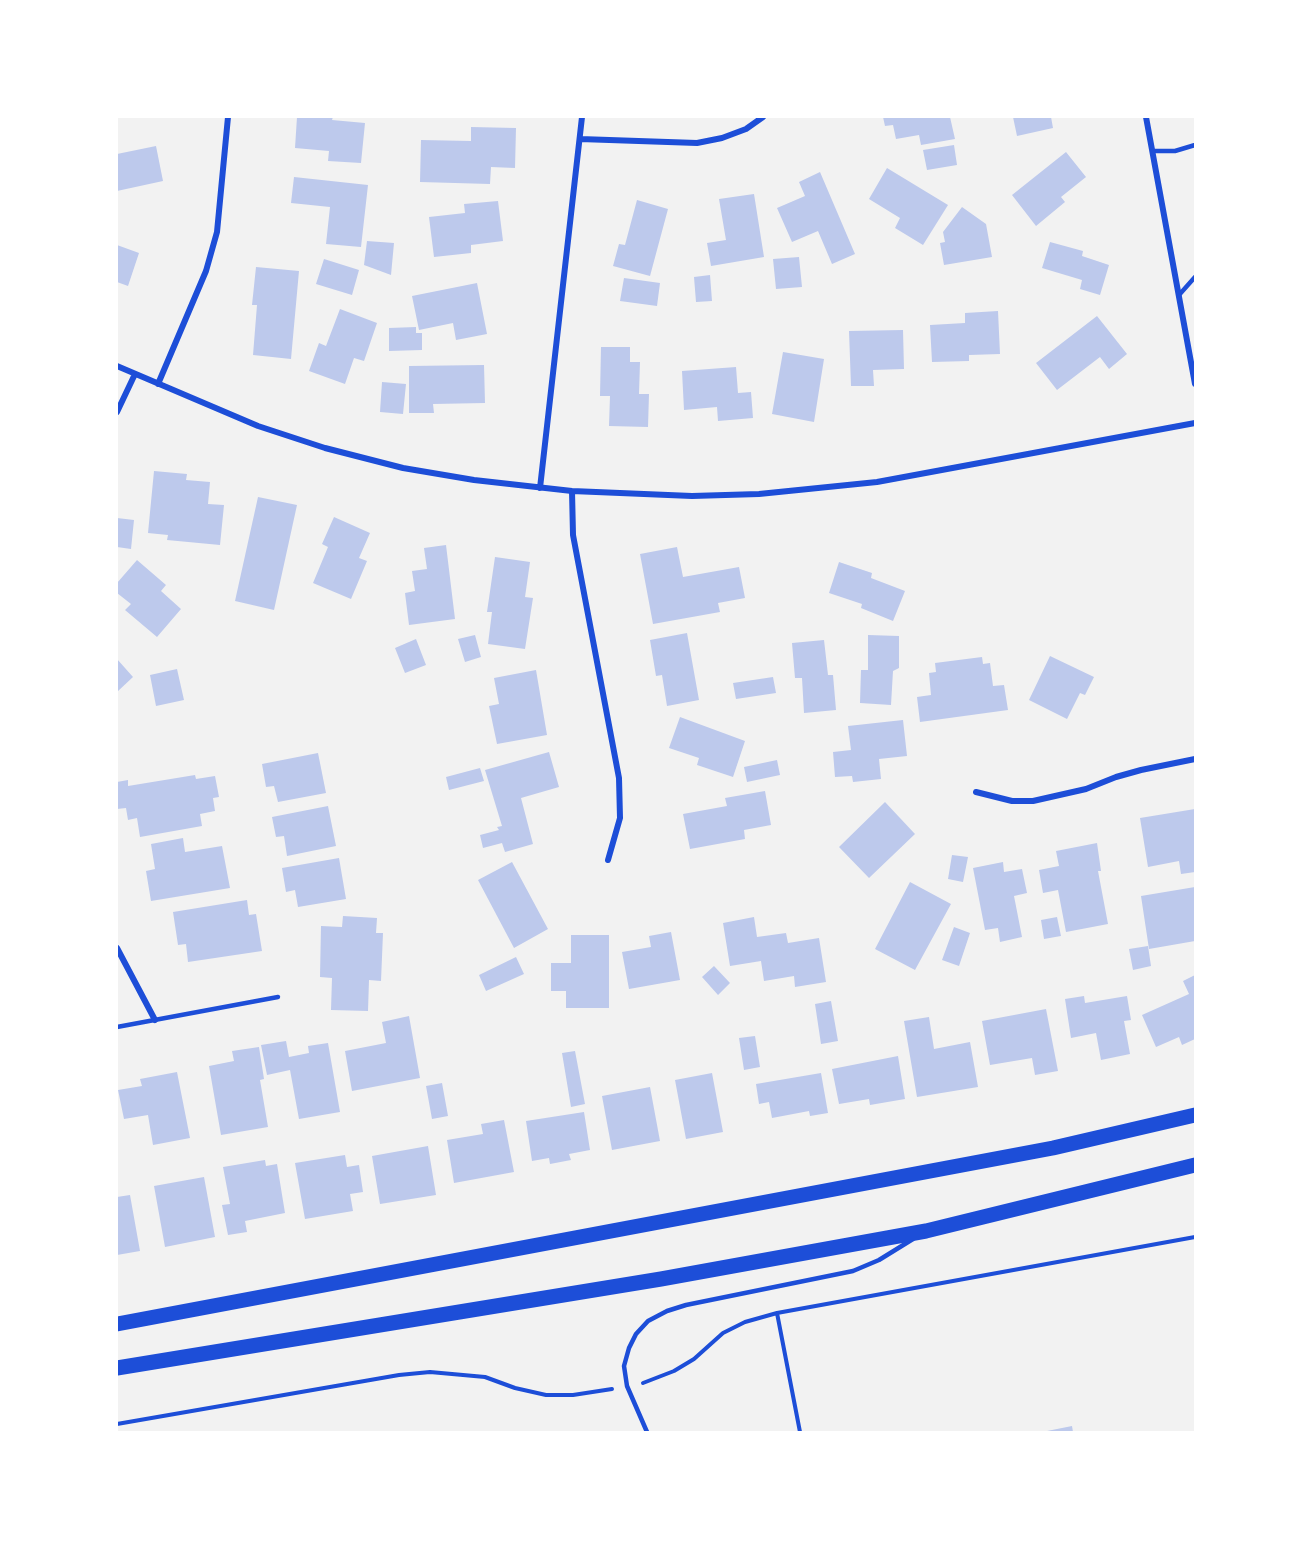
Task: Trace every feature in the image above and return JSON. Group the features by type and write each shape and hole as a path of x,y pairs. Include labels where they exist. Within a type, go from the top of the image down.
{"main road":[{"path":"117,1324 1053,1148 1195,1115"},
{"path":"117,1368 662,1279 926,1231 1195,1165"}],"street":[{"path":"158,384 206,271 217,232 228,117"},
{"path":"540,488 582,117"},
{"path":"580,139 697,142 722,138 746,129 763,117"},
{"path":"1146,117 1195,384"},
{"path":"117,366 258,426 325,448 403,468 474,480 572,491 703,496 759,494 877,482 1195,423"},
{"path":"117,412 135,374"},
{"path":"572,491 573,535 619,778 620,818 608,860"},
{"path":"976,792 1012,801 1033,801 1086,789 1141,770 1195,759"},
{"path":"117,948 155,1020"}],"lane":[{"path":"1153,151 1175,151 1195,145"},
{"path":"1179,296 1195,277"},
{"path":"117,1027 278,997"},
{"path":"647,1432 627,1386 624,1366 636,1334 648,1321 667,1311 686,1305 853,1271 879,1260 926,1231"}],"path":[{"path":"117,1424 399,1375 430,1372 485,1377 515,1388 546,1395 573,1395 627,1386 654,1380 674,1371 694,1359 723,1333 745,1322 777,1314 1195,1237"},
{"path":"777,1314 800,1432"}],"building":[{"path":"297,117 333,117 332,120 365,123 361,163 328,161 329,151 295,148"},
{"path":"883,117 950,117 955,139 921,145 919,135 896,139 893,125 885,126"},
{"path":"1013,117 1051,117 1053,128 1017,136"},
{"path":"471,127 516,128 515,168 491,167 490,184 420,182 421,140 471,141"},
{"path":"954,145 957,165 927,170 923,150"},
{"path":"156,146 163,181 117,191 117,154"},
{"path":"1066,152 1086,177 1061,197 1065,202 1036,226 1012,195"},
{"path":"887,168 948,205 923,245 895,228 900,218 869,199"},
{"path":"820,172 855,254 832,264 818,231 792,242 777,208 805,196 799,182"},
{"path":"294,177 368,185 361,247 326,244 330,207 291,203"},
{"path":"754,194 764,257 711,266 707,243 726,240 719,199"},
{"path":"637,200 668,209 650,276 613,266 619,244 625,245"},
{"path":"498,201 503,241 471,245 471,253 434,257 429,217 465,213 464,204"},
{"path":"962,207 986,224 992,257 944,265 940,243 945,242 943,232"},
{"path":"367,241 394,243 391,275 364,265"},
{"path":"1050,242 1083,251 1082,256 1109,265 1100,295 1080,289 1082,280 1042,268"},
{"path":"117,245 139,253 128,286 117,282"},
{"path":"799,257 802,287 776,289 773,259"},
{"path":"324,259 359,270 352,295 316,284"},
{"path":"256,267 299,271 291,359 253,355 257,305 252,305"},
{"path":"710,275 712,301 696,302 694,277"},
{"path":"624,278 660,283 657,306 620,301"},
{"path":"477,283 487,334 456,340 453,323 419,330 412,296"},
{"path":"340,309 377,323 364,361 354,358 345,384 309,371 319,343 326,346"},
{"path":"998,311 1000,354 969,355 969,361 932,362 930,325 965,323 965,313"},
{"path":"1097,316 1127,354 1109,369 1100,357 1057,390 1036,363"},
{"path":"416,327 416,333 422,333 422,350 389,351 389,328"},
{"path":"903,330 904,369 873,370 874,386 851,386 849,331"},
{"path":"601,347 630,347 630,362 640,362 639,394 649,394 648,427 609,426 610,396 600,396"},
{"path":"783,352 824,359 814,422 772,414"},
{"path":"484,365 485,403 433,404 434,413 409,413 409,366"},
{"path":"736,367 738,393 751,392 753,418 718,421 717,407 684,410 682,371"},
{"path":"382,382 406,384 403,414 380,412"},
{"path":"154,471 187,474 186,480 210,482 208,504 224,505 220,545 167,540 168,535 148,533"},
{"path":"258,497 297,505 274,610 235,601"},
{"path":"334,517 370,533 359,558 367,561 351,599 313,583 328,547 322,544"},
{"path":"117,518 134,520 131,549 117,547"},
{"path":"446,545 455,619 409,625 405,593 415,591 412,571 427,569 424,548"},
{"path":"677,547 683,577 739,567 745,598 718,603 720,612 653,624 640,554"},
{"path":"495,557 530,562 525,597 533,598 525,649 488,644 492,612 487,612"},
{"path":"137,560 166,585 161,591 181,609 157,637 125,610 131,604 117,593 117,583"},
{"path":"839,562 872,573 871,578 905,591 893,621 861,608 862,604 829,593"},
{"path":"687,633 699,700 667,706 662,675 656,676 650,640"},
{"path":"475,635 481,657 465,662 458,639"},
{"path":"868,635 899,636 899,668 893,671 891,705 860,703 861,670 868,670"},
{"path":"416,639 426,665 405,673 395,648"},
{"path":"824,640 828,675 833,675 836,710 804,713 802,678 795,678 792,643"},
{"path":"1050,656 1094,677 1085,695 1080,693 1067,719 1029,700"},
{"path":"982,657 983,664 990,663 993,686 1004,685 1008,710 920,722 917,697 931,695 929,673 936,672 935,663"},
{"path":"117,659 133,677 117,692"},
{"path":"177,669 184,700 156,706 150,675"},
{"path":"536,670 547,735 497,744 489,706 499,704 494,678"},
{"path":"773,677 776,693 736,699 733,683"},
{"path":"680,717 745,741 733,777 697,765 699,758 669,748"},
{"path":"903,720 907,756 879,759 881,779 853,782 852,776 835,777 833,752 851,750 848,726"},
{"path":"549,752 559,787 521,798 533,844 505,852 502,843 483,848 480,835 499,830 497,827 502,826 485,770"},
{"path":"318,753 326,793 278,802 274,786 266,787 262,764"},
{"path":"777,760 780,775 747,782 744,767"},
{"path":"480,768 484,781 449,790 446,777"},
{"path":"195,775 196,779 215,776 219,797 213,798 215,811 200,814 202,826 140,837 137,818 128,820 126,808 117,809 117,782 128,780 128,786"},
{"path":"765,791 771,825 744,830 745,839 690,849 683,814 727,806 725,798"},
{"path":"885,802 915,834 869,878 839,847"},
{"path":"328,806 336,846 287,856 284,836 276,837 272,817"},
{"path":"1195,809 1195,872 1181,874 1179,861 1148,867 1140,818"},
{"path":"183,838 185,852 222,846 230,888 151,901 146,871 155,869 151,844"},
{"path":"1097,843 1101,871 1098,871 1108,924 1066,932 1058,890 1043,893 1039,870 1059,866 1056,851"},
{"path":"952,855 968,857 963,882 948,879"},
{"path":"339,858 346,899 298,907 295,890 286,892 282,868"},
{"path":"512,862 548,929 514,948 478,880"},
{"path":"1003,862 1004,872 1022,869 1027,893 1014,896 1022,937 1000,942 998,928 985,930 973,868"},
{"path":"910,882 951,904 915,970 875,949"},
{"path":"1195,887 1195,941 1149,949 1141,896"},
{"path":"247,900 249,915 256,914 262,951 188,962 186,944 178,945 173,912"},
{"path":"343,916 377,918 376,933 383,933 381,981 369,980 368,1011 331,1010 332,978 320,977 321,926 342,927"},
{"path":"754,917 757,937 786,933 788,943 819,938 826,982 795,987 794,976 764,981 761,961 730,966 723,923"},
{"path":"1057,917 1061,936 1044,939 1041,920"},
{"path":"954,927 970,933 959,966 942,960"},
{"path":"671,932 680,980 629,989 622,952 651,947 649,936"},
{"path":"571,935 609,935 609,1008 566,1008 566,991 551,991 551,963 571,963"},
{"path":"1148,946 1151,966 1133,970 1129,949"},
{"path":"516,957 524,974 486,991 479,975"},
{"path":"714,966 730,983 718,995 702,977"},
{"path":"1195,975 1195,1039 1182,1045 1179,1037 1156,1047 1142,1015 1189,994 1183,981"},
{"path":"1084,996 1085,1003 1127,996 1131,1020 1124,1021 1130,1054 1101,1060 1096,1033 1071,1038 1065,999"},
{"path":"831,1001 838,1041 821,1044 815,1004"},
{"path":"1046,1009 1058,1071 1035,1075 1032,1058 990,1065 982,1021"},
{"path":"409,1016 420,1078 352,1091 345,1051 386,1043 382,1022"},
{"path":"929,1017 934,1049 970,1042 978,1087 917,1097 904,1021"},
{"path":"755,1036 760,1067 744,1070 739,1038"},
{"path":"286,1041 289,1057 309,1053 308,1046 328,1043 340,1112 299,1119 290,1070 267,1075 261,1045"},
{"path":"259,1047 264,1079 260,1080 268,1127 221,1135 209,1066 234,1061 232,1051"},
{"path":"575,1051 585,1104 571,1107 562,1053"},
{"path":"898,1056 905,1099 870,1105 869,1099 839,1104 832,1069"},
{"path":"177,1072 190,1138 153,1145 148,1115 124,1119 118,1090 142,1086 140,1079"},
{"path":"712,1073 723,1132 686,1139 675,1080"},
{"path":"821,1073 828,1113 810,1116 809,1111 772,1118 769,1102 759,1104 756,1084"},
{"path":"442,1083 448,1116 432,1119 426,1086"},
{"path":"650,1087 660,1141 612,1150 602,1096"},
{"path":"584,1112 590,1150 569,1154 571,1160 550,1164 549,1158 532,1161 526,1121"},
{"path":"504,1120 514,1172 454,1183 447,1140 483,1134 481,1124"},
{"path":"428,1146 436,1195 380,1204 372,1156"},
{"path":"345,1155 347,1167 359,1165 363,1192 350,1194 353,1211 305,1219 295,1163"},
{"path":"265,1160 266,1166 277,1164 285,1213 245,1221 247,1232 228,1235 222,1205 230,1204 223,1167"},
{"path":"204,1177 215,1237 165,1247 154,1186"},
{"path":"130,1195 140,1251 117,1255 117,1197"},
{"path":"1072,1426 1073,1432 1047,1432 1047,1431"}]}
